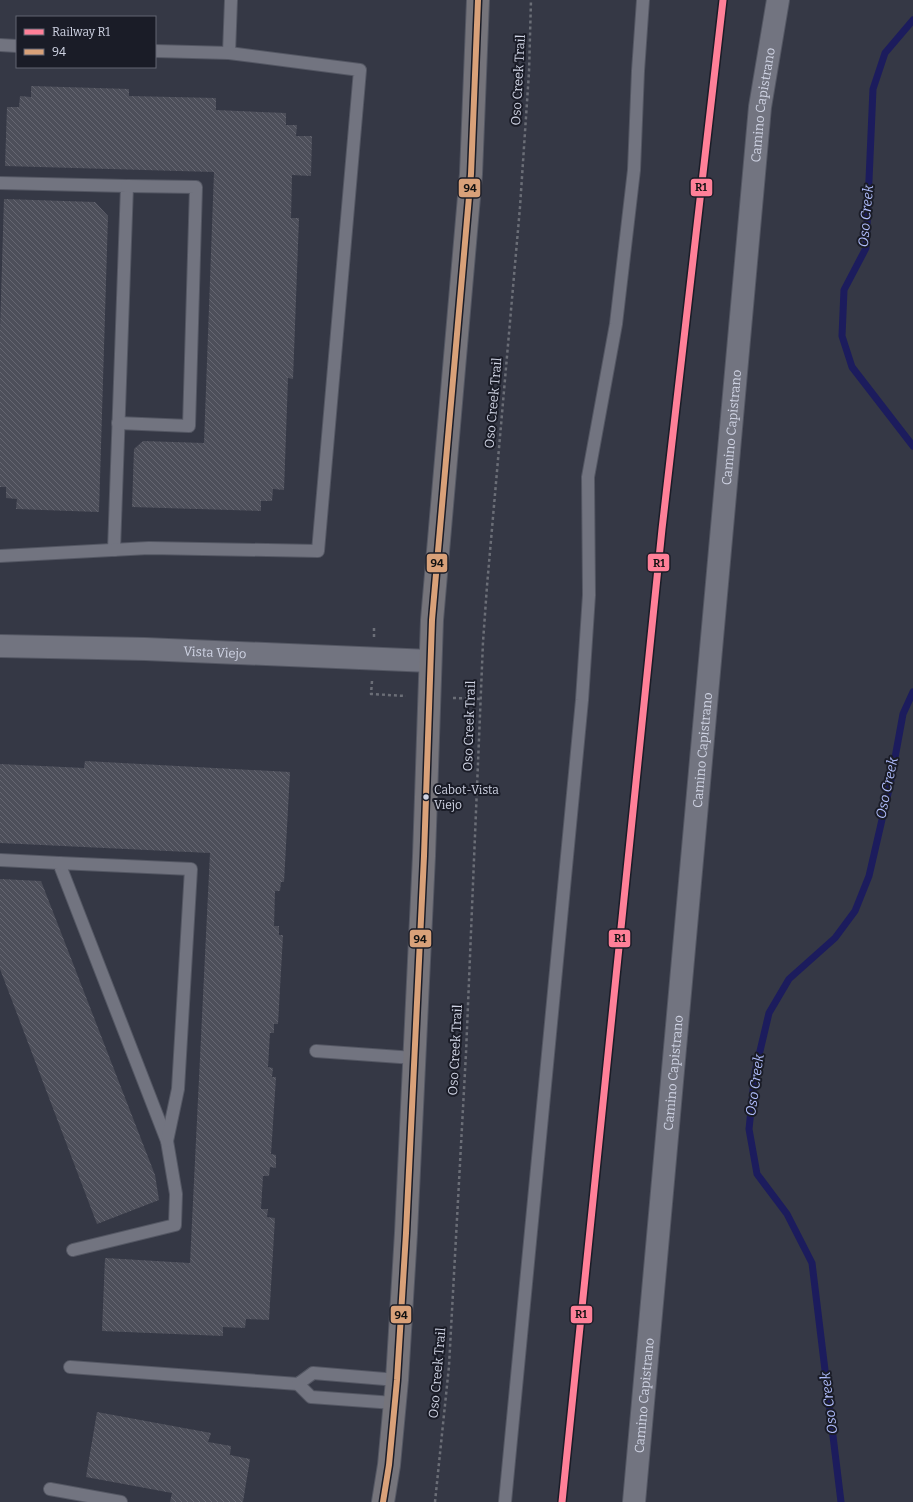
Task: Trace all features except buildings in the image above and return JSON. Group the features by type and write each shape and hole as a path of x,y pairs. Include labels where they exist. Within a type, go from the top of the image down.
{"main road":[{"path":"383,1502 389,1465 397,1380 405,1240 424,856 432,620 471,174 478,0"}],"street":[{"name":"Camino Capistrano","path":"634,1502 760,107 778,0"},
{"name":"Vista Viejo","path":"0,646 145,649 430,661"}],"lane":[{"path":"229,53 231,0"},
{"path":"505,1502 582,700 589,595 588,477 617,316 634,170 643,0"},
{"path":"0,45 16,46"},
{"path":"0,556 149,548 318,551 360,70 229,53 156,51"},
{"path":"0,183 196,187 189,426 118,423"},
{"path":"114,550 127,186"},
{"path":"0,860 191,869 178,1089 167,1141"},
{"path":"59,862 167,1141 176,1194 175,1225 73,1250"},
{"path":"316,1051 414,1058"},
{"path":"70,1367 298,1384 312,1397 394,1404"},
{"path":"298,1384 313,1373 397,1380"},
{"path":"50,1489 121,1502"}],"path":[{"name":"Oso Creek Trail","path":"435,1502 449,1366 466,1045 483,642 520,207 529,72 531,0"}],"waterway":[{"name":"Oso Creek","path":"913,20 885,53 873,89 866,248 844,290 842,336 852,367 913,446"},
{"name":"Oso Creek","path":"841,1502 812,1263 787,1214 757,1174 749,1129 755,1072 769,1013 789,979 835,938 855,911 869,876 890,785 903,714 913,692"}],"rail line":[{"name":"R1","path":"562,1502 662,529 723,0"}],"transit line":[{"name":"94","path":"383,1502 389,1465 397,1380 406,1233 424,856 432,620 471,174 478,0"}],"place":[{"name":"Cabot-Vista Viejo","path":"426,797"}]}
